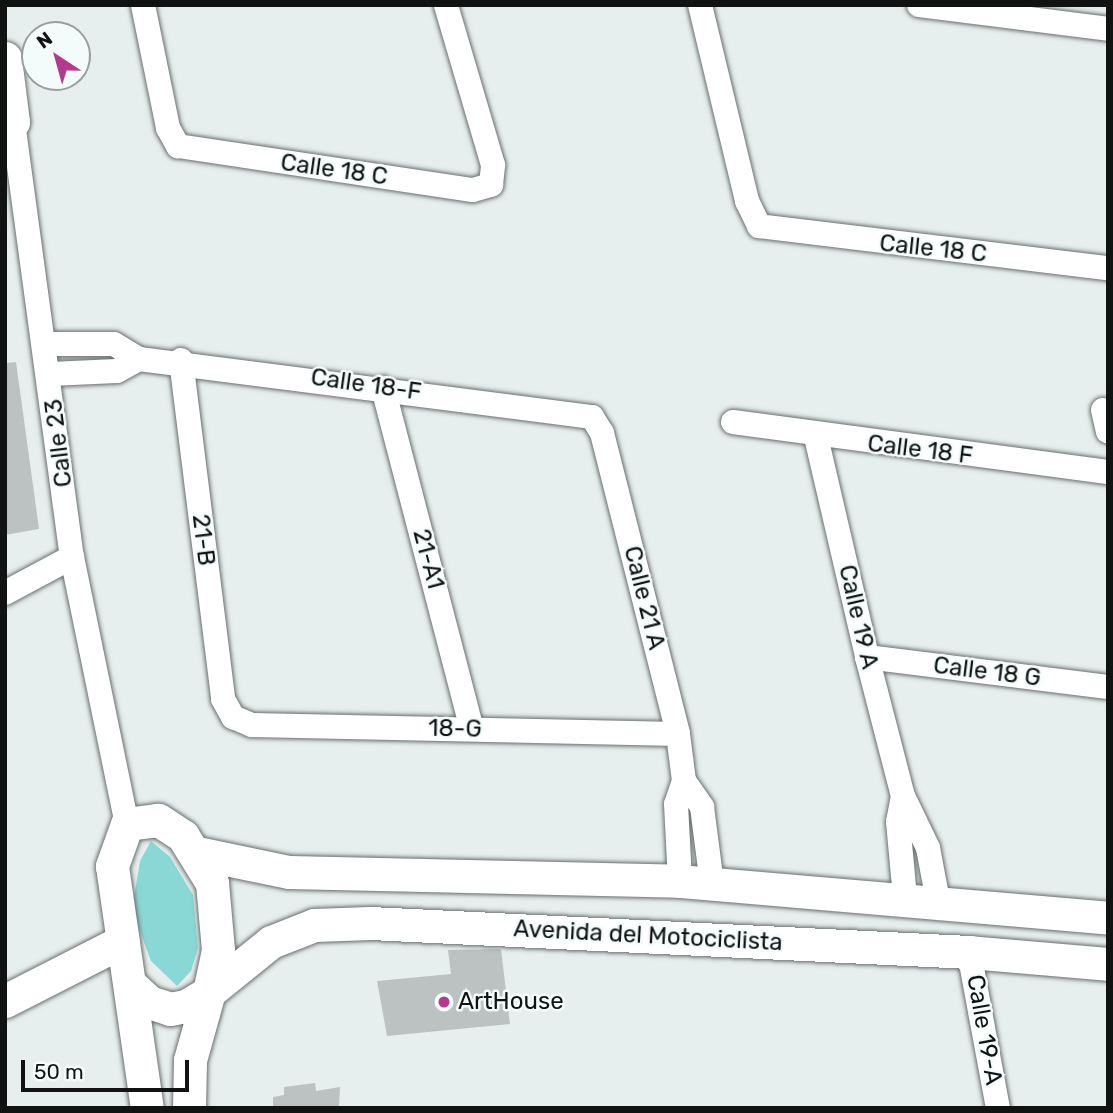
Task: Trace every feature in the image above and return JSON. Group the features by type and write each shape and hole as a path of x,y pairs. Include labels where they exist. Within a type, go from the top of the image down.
{"street":[{"name":"Calle 18 C","path":"143,5 168,128 178,146 473,190 491,185 493,165 446,5"},
{"name":"Calle 18 C","path":"700,5 747,201 759,226 1108,268"},
{"path":"919,5 1108,29"},
{"name":"Calle 23","path":"5,58 9,124 46,344 72,557 127,824"},
{"name":"Calle 18-F","path":"46,344 114,344 139,359"},
{"name":"Calle 18-F","path":"50,374 117,370 139,359 181,360 592,417"},
{"name":"21-B","path":"181,360 223,699 233,717"},
{"name":"21-A1","path":"383,388 472,729"},
{"name":"Calle 21 A","path":"592,417 602,433 678,734 684,782 702,807 696,882"},
{"name":"Calle 18 F","path":"733,422 816,437 1108,472"},
{"name":"Calle 19 A","path":"816,437 867,657 904,796 918,815 922,899"},
{"path":"5,593 72,557"},
{"name":"Calle 18 G","path":"867,657 1108,687"},
{"name":"18-G","path":"233,717 253,725 678,734"},
{"path":"147,1108 132,986 112,866 127,824 158,820 197,853 289,872 696,882 922,899 1108,918"},
{"path":"189,1108 190,1060 209,992 218,916 197,853"},
{"name":"Avenida del Motociclista","path":"209,992 242,961 314,925 969,952 1108,964"},
{"path":"5,1001 123,941"},
{"name":"Calle 19-A","path":"969,952 998,1108"},
{"path":"132,986 149,1002 170,1009 209,992"}],"shaded area":[{"path":"151,841 170,857 193,895 198,948 191,971 177,986 151,961 132,910 140,861"}],"building":[{"path":"16,362 39,529 5,535 5,363"},
{"name":"ArtHouse","path":"501,949 510,1024 387,1036 377,981 451,974 448,950"},
{"path":"315,1083 316,1091 340,1087 339,1108 273,1108 273,1097 284,1095 284,1087"}],"place":[{"name":"ArtHouse","path":"444,1002"}]}
